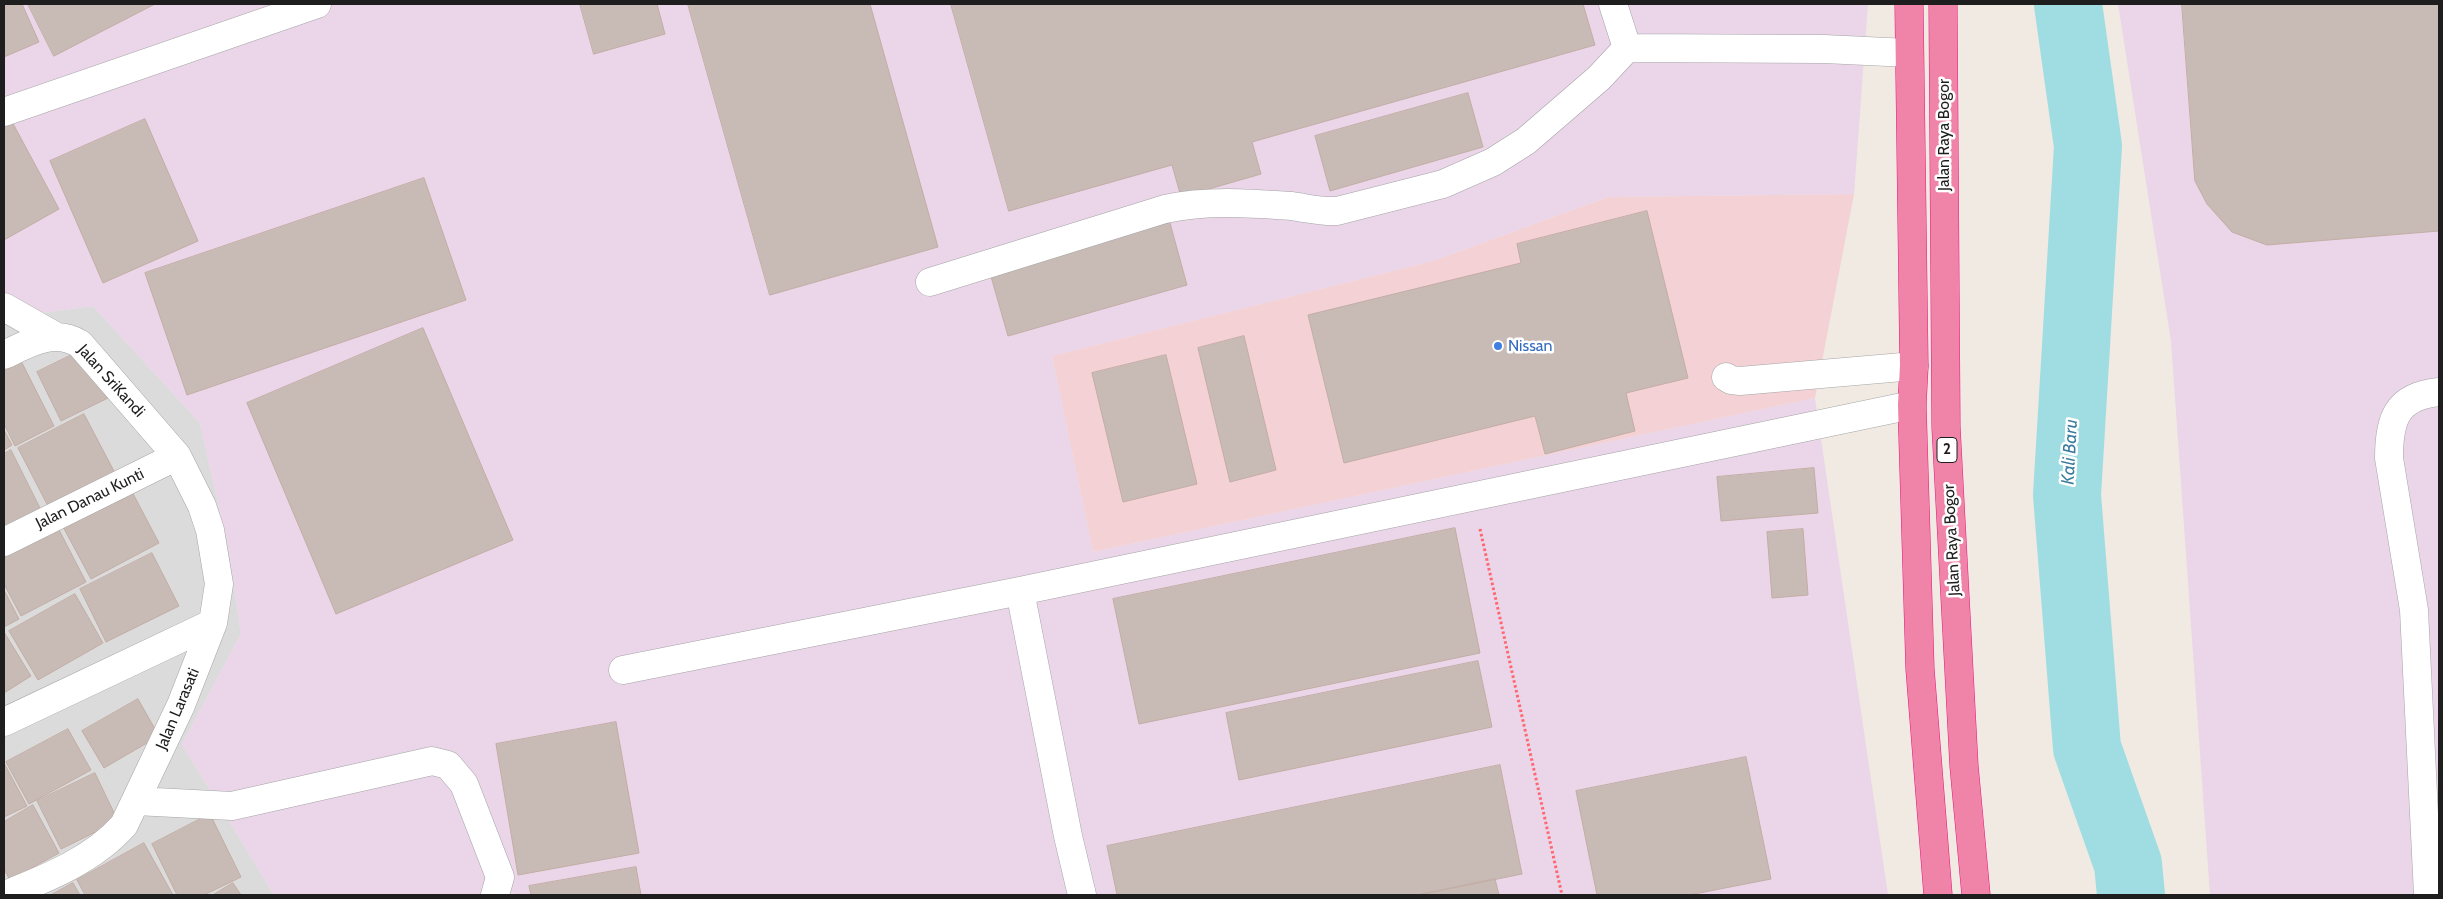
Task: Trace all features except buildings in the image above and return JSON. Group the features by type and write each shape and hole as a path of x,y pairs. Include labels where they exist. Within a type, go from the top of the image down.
{"highway":[{"name":"Jalan Raya Bogor","path":"1909,4 1914,366 1912,405 1920,669 1938,895"},
{"name":"Jalan Raya Bogor","path":"1943,4 1946,427 1964,766 1976,895"}],"street":[{"path":"4,112 317,4"},
{"path":"1613,4 1627,48"},
{"path":"930,282 1165,209 1190,204 1240,202 1297,207 1322,212 1337,211 1443,184 1493,162 1526,141 1599,78 1627,48 1824,49 1909,53"},
{"name":"Jalan SriKandi","path":"4,307 55,336 64,337 80,344 177,456"},
{"path":"4,355 39,339 55,336"},
{"path":"1726,376 1731,380 1740,381 1914,366"},
{"path":"2428,895 2414,610 2389,458 2389,442 2392,420 2399,410 2419,396 2439,392"},
{"path":"623,670 1020,591 1912,405"},
{"name":"Jalan Danau Kunti","path":"4,542 177,456"},
{"name":"Jalan Larasati","path":"5,895 56,874 110,840 124,825 181,705 213,623 219,584 210,530 202,506 177,456"},
{"path":"1020,591 1068,836 1082,895"},
{"path":"4,722 213,623"},
{"path":"136,801 232,806 432,761 441,762 453,769 464,784 500,877 495,895"}],"path":[{"path":"1473,496 1562,895"}],"shaded area":[{"path":"4,4 1868,4 1854,194 1608,197 1433,261 1052,356 1093,552 1815,398 1888,895 514,895 513,893 501,895 274,895 182,744 241,634 229,552 200,423 93,306 35,314 4,296"},
{"path":"2118,4 2439,4 2439,895 2210,895 2171,341"},
{"path":"1854,194 1815,398 1093,552 1052,356 1433,261 1608,197"},
{"path":"4,296 35,314 93,306 200,423 229,552 241,634 182,744 274,895 4,895"}],"waterway":[{"name":"Kali Baru","path":"2068,4 2088,146 2067,495 2087,748 2128,864 2131,895"}],"place":[{"name":"Nissan","path":"1498,346"}]}
